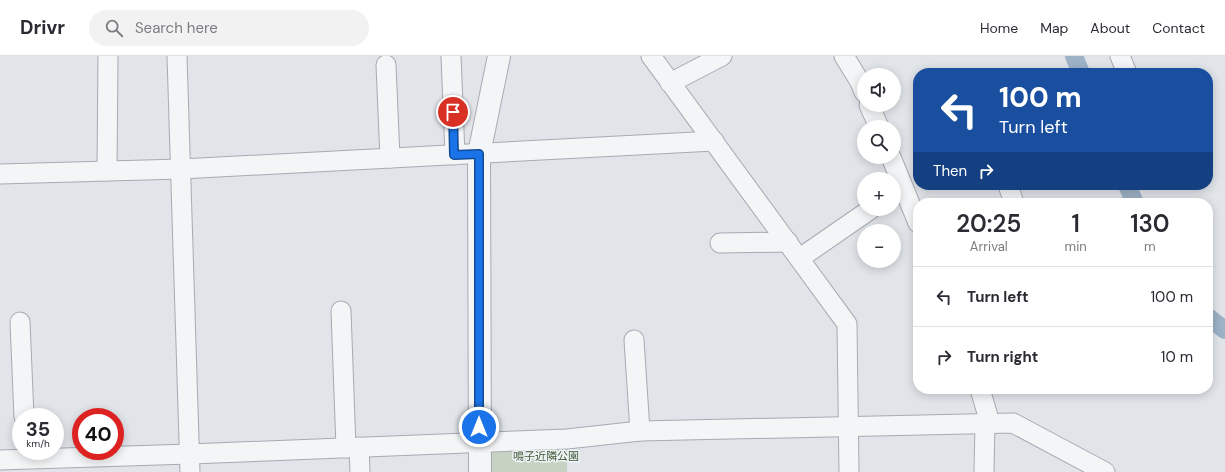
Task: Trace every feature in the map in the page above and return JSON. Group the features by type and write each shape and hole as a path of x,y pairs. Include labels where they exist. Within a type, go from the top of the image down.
{"street":[{"path":"107,171 108,56"},
{"path":"177,56 190,463"},
{"path":"450,56 454,155"},
{"path":"480,472 479,154 499,56"},
{"path":"651,56 847,324 849,472"},
{"path":"670,83 722,56"},
{"path":"844,56 857,77"},
{"path":"1120,56 1125,68"},
{"path":"386,65 390,158"},
{"path":"0,174 181,169 714,141"},
{"path":"894,164 913,209"},
{"path":"800,258 862,216"},
{"path":"720,243 788,242"},
{"path":"340,311 352,448 360,472"},
{"path":"20,322 24,408"},
{"path":"634,340 640,432"},
{"path":"981,394 987,423 984,472"},
{"path":"64,457 190,463 352,448 567,439 640,432 1013,423 1105,472"},
{"path":"0,460 12,458"}],"green space":[{"name":"鳴子近隣公園","path":"567,439 567,472 480,472 479,442"}],"waterway":[{"path":"1074,56 1079,68"},
{"path":"1129,190 1133,198"},
{"path":"1213,321 1225,330"}],"route":[{"path":"453,112 454,155 479,154 479,427"}]}
